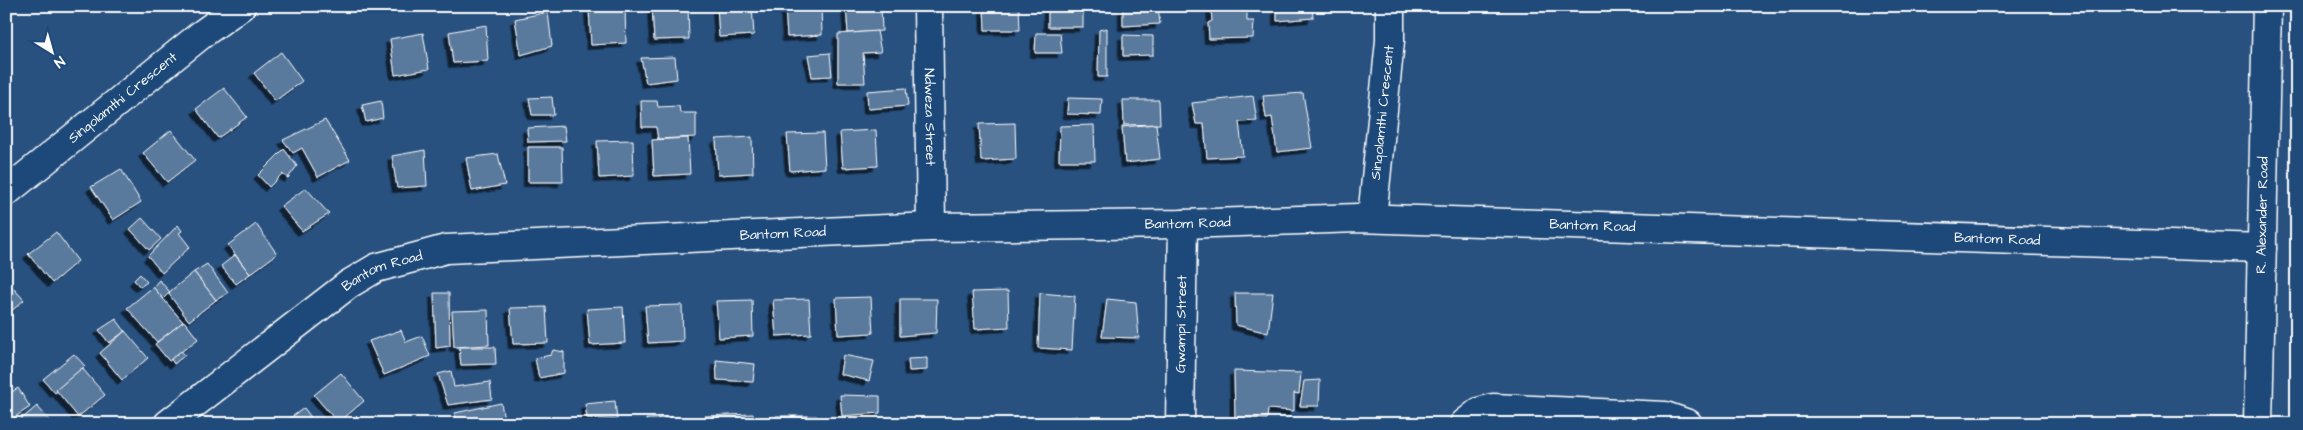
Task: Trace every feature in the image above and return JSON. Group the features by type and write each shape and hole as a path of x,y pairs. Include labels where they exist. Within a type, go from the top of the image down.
{"street":[{"name":"Sinqolamthi Crescent","path":"6,192 202,34 241,6"},
{"name":"Ndweza Street","path":"928,6 931,227"},
{"name":"Sinqolamthi Crescent","path":"1372,218 1390,41 1390,6"},
{"name":"R. Alexander Road","path":"2258,424 2267,6"},
{"name":"Bantom Road","path":"168,424 349,284 376,268 446,249 931,227 1182,224 1372,218 2262,248"},
{"name":"Gwampi Street","path":"1180,424 1182,224"},
{"path":"1464,424 1479,412 1493,408 1665,416 1688,424"}],"building":[{"path":"652,6 688,6 689,39 654,40"},
{"path":"717,6 752,6 754,35 719,37"},
{"path":"785,6 821,6 822,35 787,37"},
{"path":"846,6 881,6 882,31 848,33"},
{"path":"984,6 1019,6 1020,30 985,30"},
{"path":"1048,6 1083,6 1083,27 1048,27"},
{"path":"1123,6 1158,6 1160,24 1123,26"},
{"path":"1211,6 1247,6 1247,21 1254,21 1253,38 1209,39 1208,23 1212,21"},
{"path":"1277,6 1312,6 1313,18 1277,21"},
{"path":"625,7 626,43 591,45 589,9"},
{"path":"548,12 552,46 521,55 515,19"},
{"path":"486,25 488,61 453,63 449,32"},
{"path":"1107,28 1107,77 1098,77 1099,30"},
{"path":"877,31 881,52 863,53 865,83 838,83 838,34"},
{"path":"423,33 429,69 395,75 390,39"},
{"path":"1036,33 1060,33 1062,53 1035,53"},
{"path":"1123,35 1153,36 1153,55 1123,56"},
{"path":"281,52 302,81 275,101 254,73"},
{"path":"830,53 832,76 812,77 808,55"},
{"path":"675,57 677,79 646,83 641,58"},
{"path":"224,88 247,117 218,138 196,109"},
{"path":"906,88 908,106 868,109 867,91"},
{"path":"1303,93 1312,148 1277,152 1272,117 1266,118 1263,96"},
{"path":"1253,96 1257,121 1239,122 1243,156 1207,158 1204,124 1196,124 1192,103"},
{"path":"552,97 554,115 532,115 529,98"},
{"path":"1068,98 1102,99 1101,115 1067,114"},
{"path":"1123,100 1159,100 1160,124 1124,125"},
{"path":"381,101 383,118 366,122 362,105"},
{"path":"641,101 657,101 658,107 679,106 680,113 696,113 696,137 658,139 656,127 642,127"},
{"path":"325,120 350,160 318,177 302,148 293,153 283,140"},
{"path":"1015,123 1016,159 981,161 979,124"},
{"path":"1156,124 1160,159 1125,163 1122,127"},
{"path":"1094,125 1095,161 1059,161 1060,126"},
{"path":"564,126 566,141 528,142 527,128"},
{"path":"171,130 195,160 167,182 143,153"},
{"path":"876,130 878,166 843,168 840,132"},
{"path":"823,133 825,168 790,171 787,134"},
{"path":"752,137 753,173 718,175 716,139"},
{"path":"688,138 690,174 654,176 652,140"},
{"path":"633,140 634,176 599,178 597,141"},
{"path":"528,147 562,147 563,182 528,182"},
{"path":"284,149 297,166 288,178 282,174 269,187 258,175"},
{"path":"425,150 427,186 397,188 392,156"},
{"path":"498,154 505,185 472,191 466,158"},
{"path":"121,169 141,202 113,220 91,187"},
{"path":"306,188 329,214 302,231 281,206"},
{"path":"142,218 161,239 149,250 130,229"},
{"path":"256,224 277,254 250,274 228,245"},
{"path":"178,225 182,231 179,233 190,247 162,273 148,256"},
{"path":"56,232 78,261 52,283 28,254"},
{"path":"235,255 250,274 236,284 221,266"},
{"path":"207,264 228,293 216,300 194,272"},
{"path":"194,272 216,300 189,321 168,293"},
{"path":"140,274 147,282 140,287 134,280"},
{"path":"6,280 24,300 6,316"},
{"path":"159,280 170,292 163,299 153,287"},
{"path":"153,287 183,322 157,342 127,308"},
{"path":"1008,291 1009,327 975,329 972,292"},
{"path":"434,293 449,293 450,346 436,348"},
{"path":"1040,293 1075,296 1072,350 1038,348"},
{"path":"1235,293 1273,293 1268,333 1236,325"},
{"path":"871,297 873,333 838,335 836,298"},
{"path":"809,299 811,334 776,336 773,300"},
{"path":"900,299 937,299 936,333 900,336"},
{"path":"1107,299 1136,302 1139,338 1102,337"},
{"path":"752,300 753,336 719,338 716,301"},
{"path":"682,305 683,341 648,343 645,306"},
{"path":"546,307 548,343 513,344 510,308"},
{"path":"623,307 625,343 590,345 587,309"},
{"path":"488,310 489,345 454,347 452,311"},
{"path":"116,319 125,331 109,343 99,330"},
{"path":"184,321 198,339 169,361 155,344"},
{"path":"401,330 406,342 422,336 430,356 384,375 369,341"},
{"path":"125,331 148,358 122,380 100,353"},
{"path":"459,347 495,347 496,364 461,365"},
{"path":"553,350 564,352 564,373 539,378 535,358 551,355"},
{"path":"181,351 185,355 174,364 171,359"},
{"path":"74,354 85,366 55,393 43,379"},
{"path":"843,355 874,361 869,381 840,374"},
{"path":"927,358 927,370 909,371 908,359"},
{"path":"716,360 755,364 753,382 717,380"},
{"path":"82,368 105,395 78,417 56,390"},
{"path":"451,371 454,387 490,382 492,399 448,405 438,374"},
{"path":"1234,371 1301,373 1299,394 1294,393 1294,411 1268,409 1267,419 1235,418"},
{"path":"341,373 364,401 338,423 314,395"},
{"path":"1320,380 1319,406 1300,406 1304,381"},
{"path":"18,388 30,407 6,423 6,393 7,395"},
{"path":"840,395 880,396 880,413 842,416"},
{"path":"615,401 617,420 587,418 585,404"},
{"path":"501,403 505,424 458,424 455,413"},
{"path":"37,406 53,424 16,424"},
{"path":"304,408 316,424 282,424"},
{"path":"753,414 754,424 705,424 705,416"},
{"path":"776,416 817,416 816,424 778,424"},
{"path":"1077,416 1077,424 1045,424 1045,422"},
{"path":"687,417 686,424 647,424 646,419"},
{"path":"1101,420 1136,421 1136,424 1101,424"}]}
